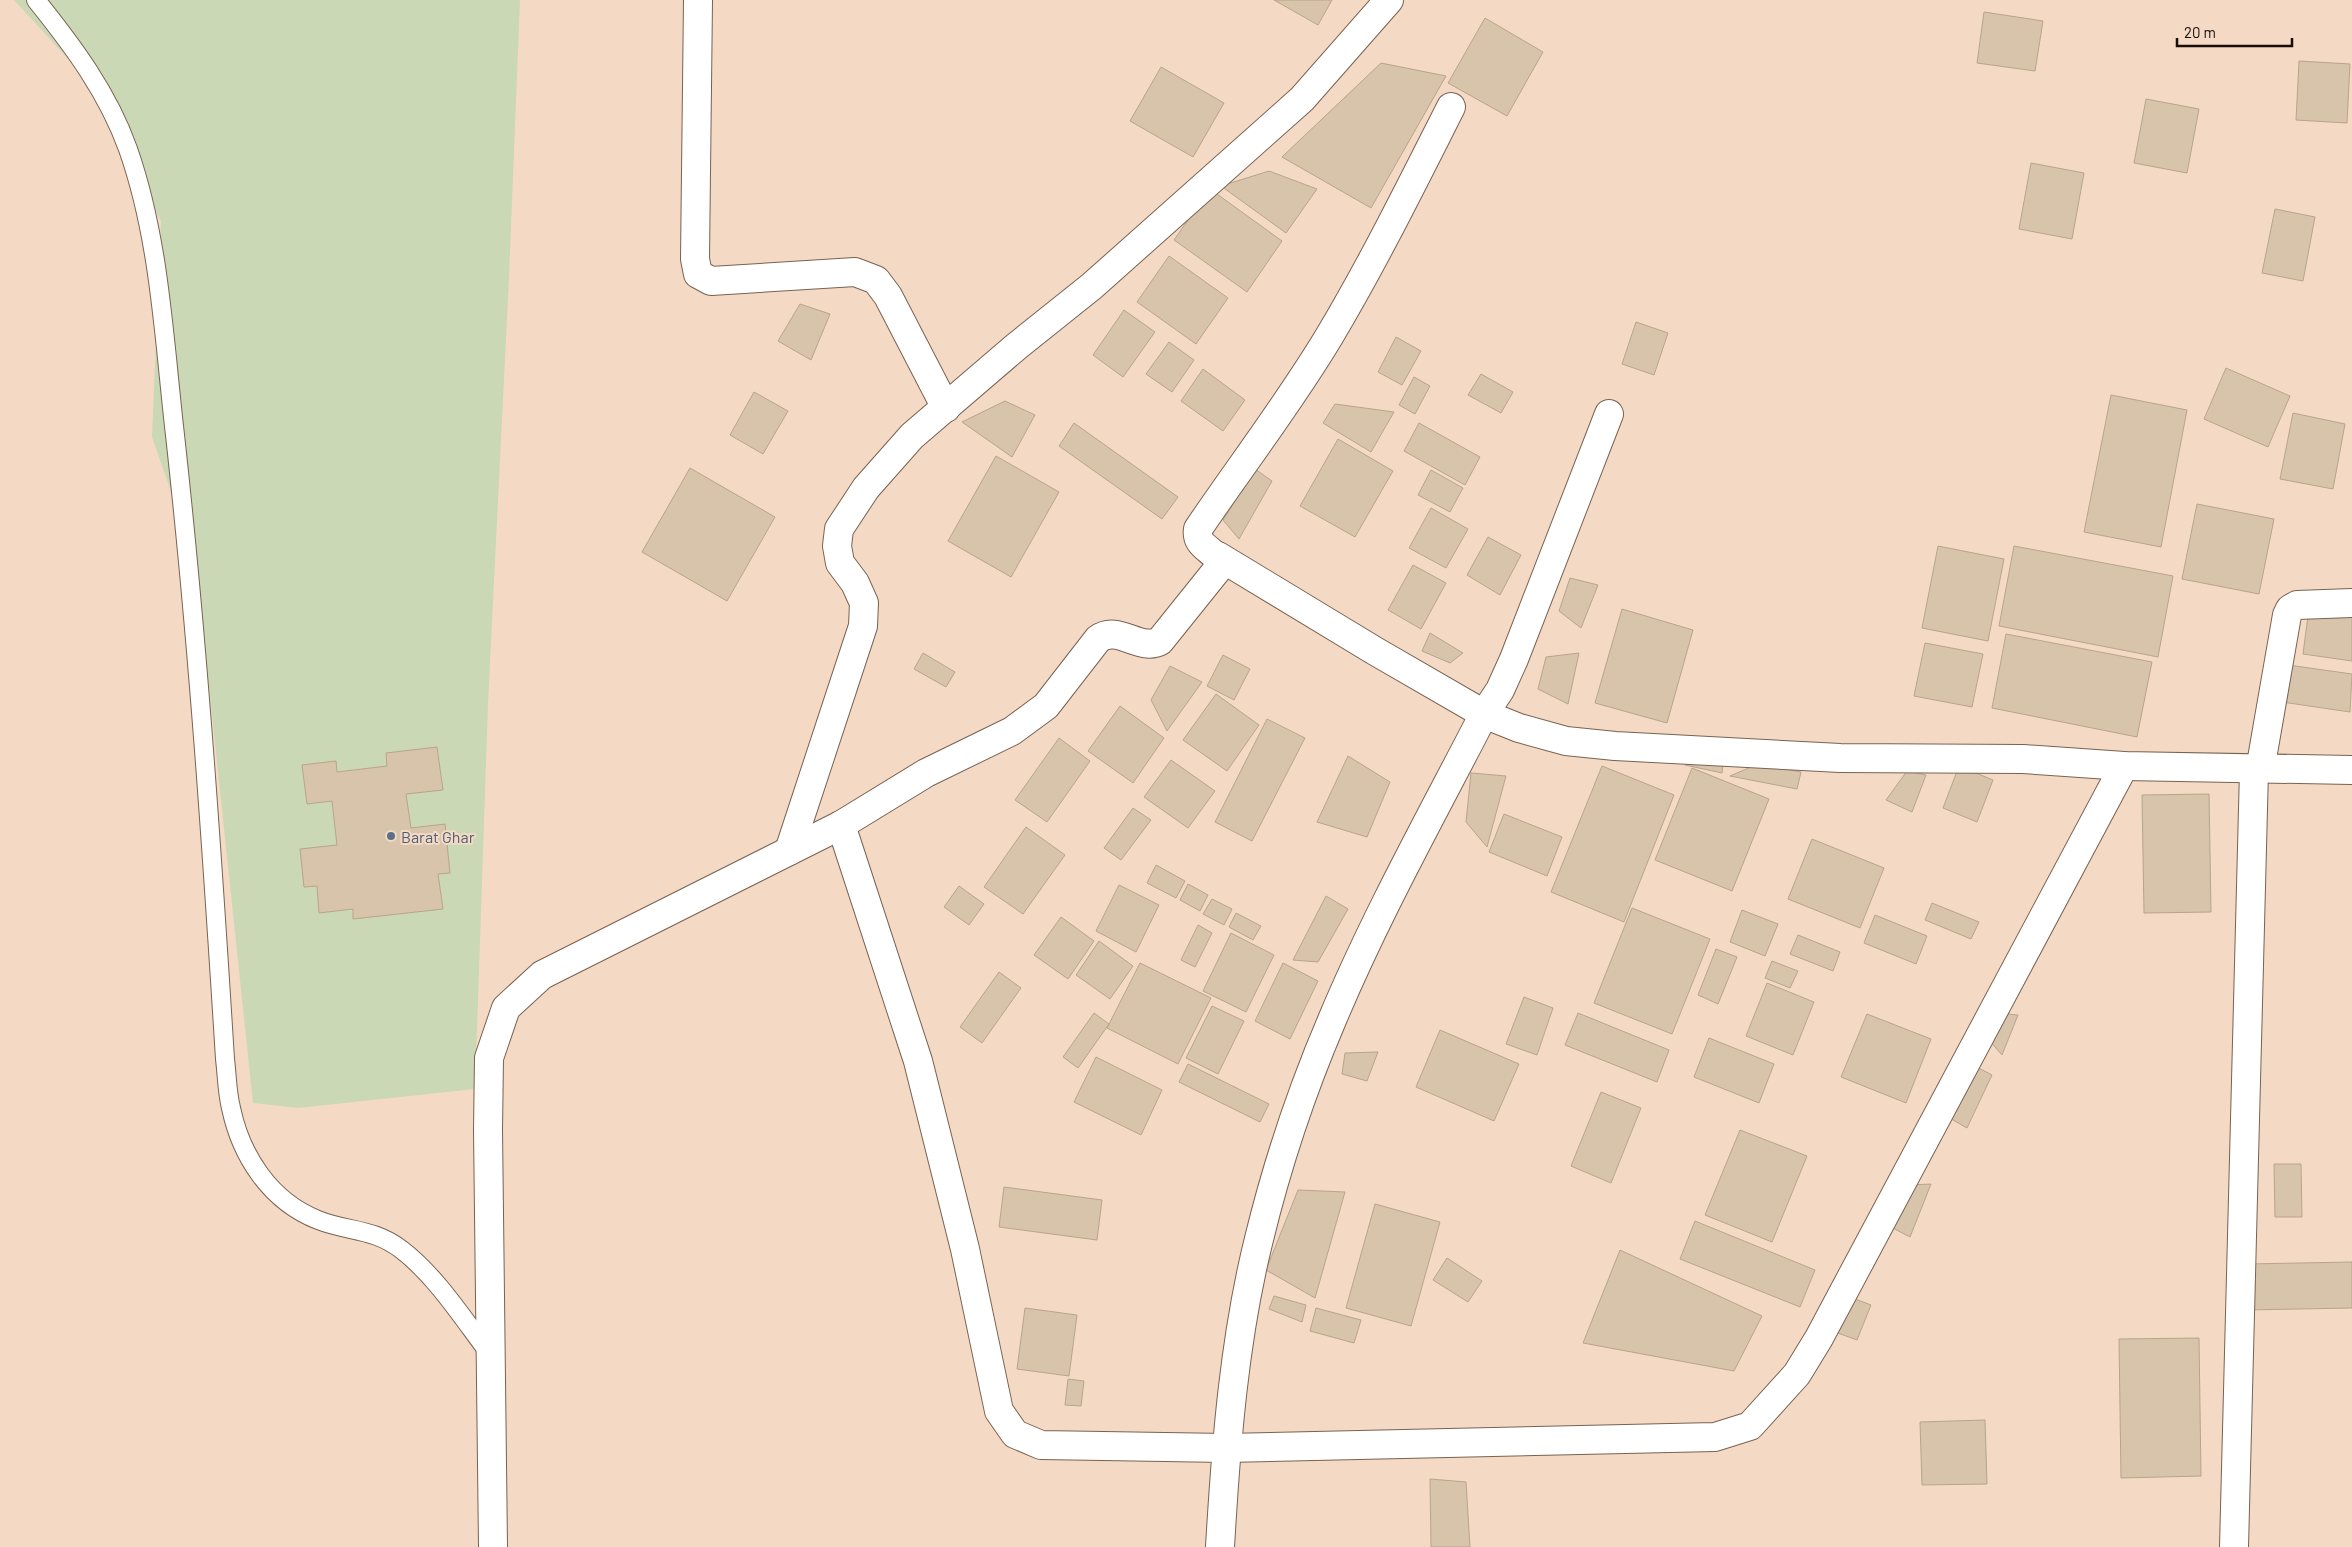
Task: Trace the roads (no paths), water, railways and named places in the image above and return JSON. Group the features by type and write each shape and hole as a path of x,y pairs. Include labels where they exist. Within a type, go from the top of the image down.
{"street":[{"path":"698,0 694,259 698,274 711,281 855,272 876,280 888,296 946,408"},
{"path":"789,851 863,626 864,603 855,583 840,563 836,546 839,529 866,488 912,436 1017,346 1092,286 1302,100 1389,0"},
{"path":"1450,107 1392,225 1330,334 1290,398 1198,529 1196,536 1200,543 1218,556 1375,651 1484,714 1520,728 1566,741 1614,746 1840,758 2023,759 2124,766 2257,770 2352,770"},
{"path":"1220,1547 1226,1448 1244,1316 1258,1240 1302,1096 1331,1020 1354,969 1484,714 1500,690 1514,659 1608,414"},
{"path":"493,1547 488,1130 489,1058 506,1008 542,975 789,851 841,824 926,773 1012,731 1046,706 1098,639 1105,634 1113,633 1146,643 1155,644 1160,641 1217,570 1221,563 1218,556"},
{"path":"2234,1547 2257,770 2287,614 2290,609 2297,605 2352,604"},
{"path":"841,824 923,1080 965,1249 998,1411 1015,1434 1041,1445 1226,1448 1714,1437 1750,1426 1797,1374 1819,1338 2124,766"}],"lane":[{"path":"36,0 90,71 128,147 140,189 157,278 192,594 206,763 225,1059 230,1108 244,1151 267,1185 290,1205 318,1220 377,1234 403,1250 426,1273 492,1356"}],"place":[{"name":"Barat Ghar","path":"391,836"}]}
